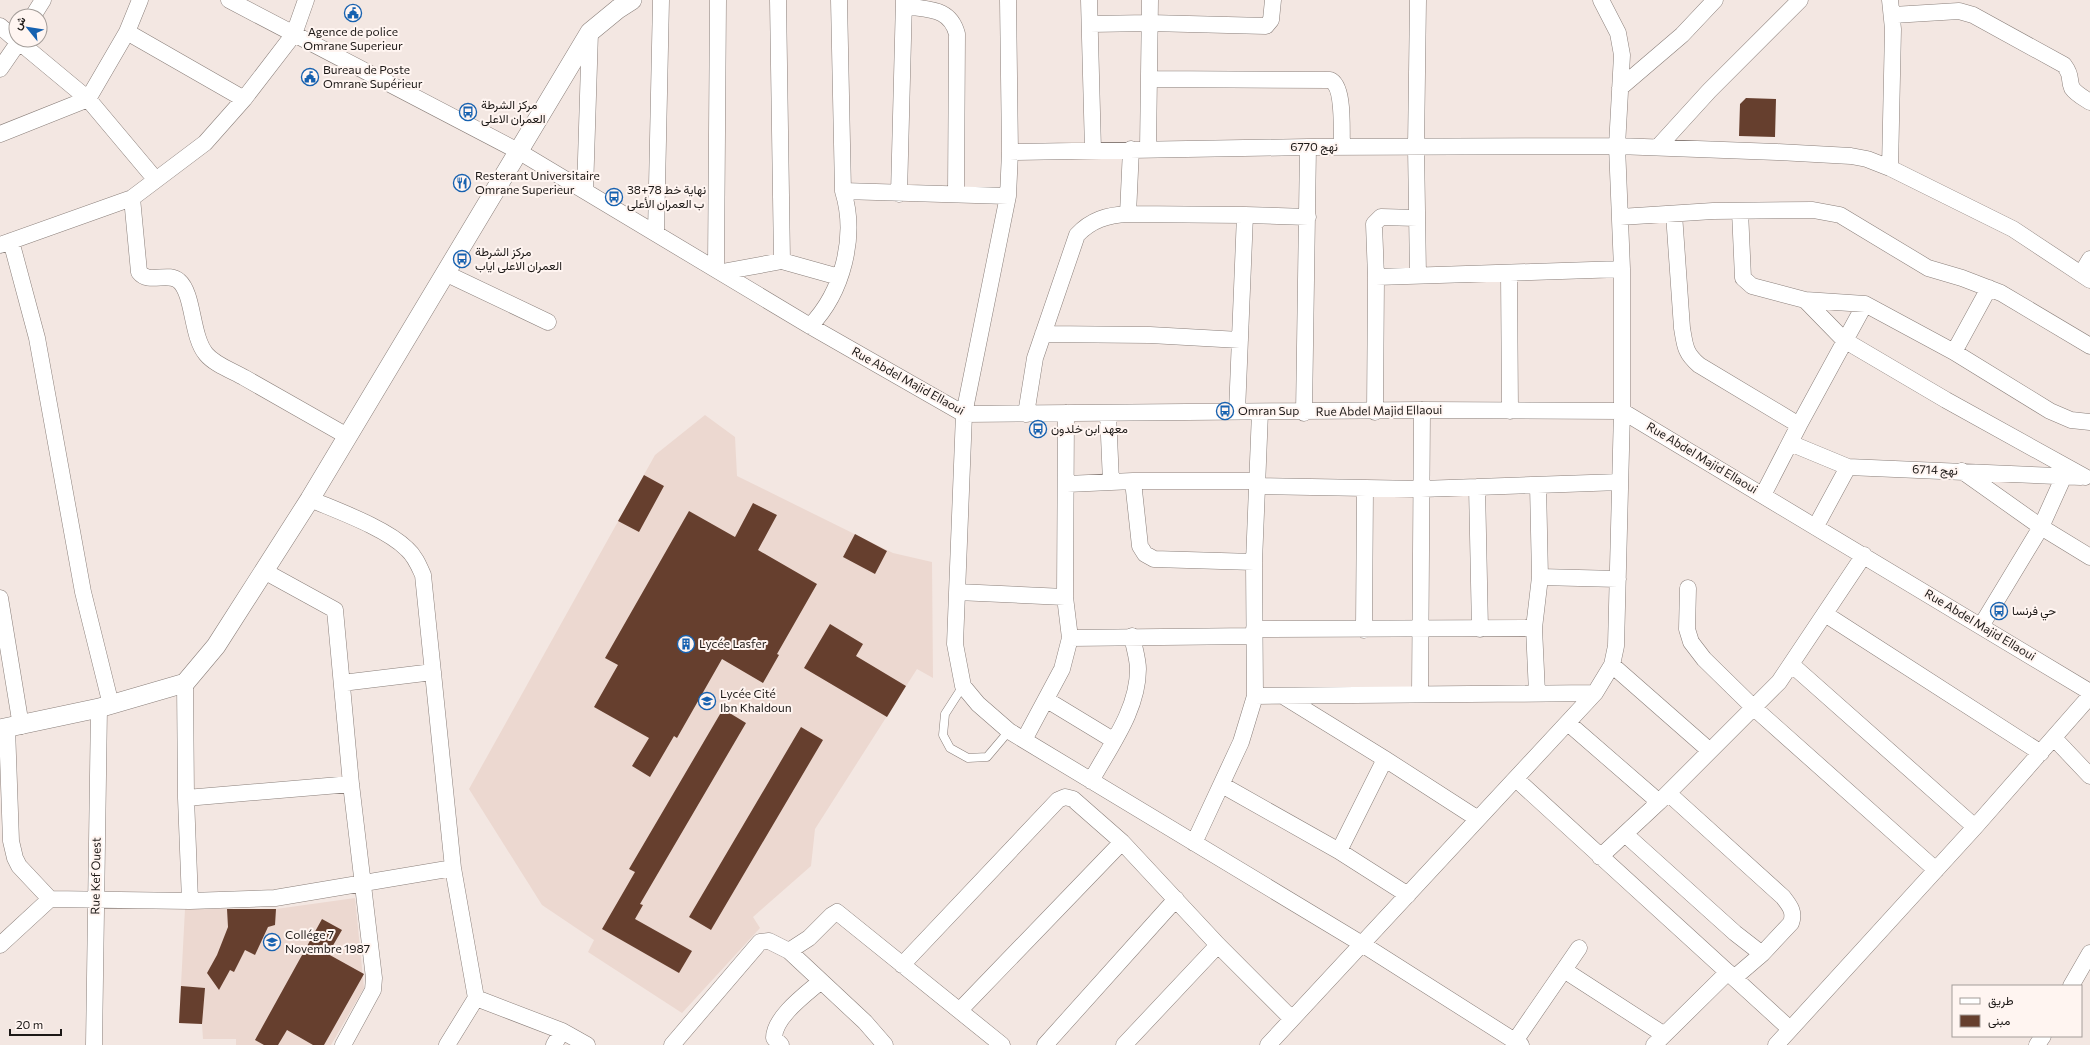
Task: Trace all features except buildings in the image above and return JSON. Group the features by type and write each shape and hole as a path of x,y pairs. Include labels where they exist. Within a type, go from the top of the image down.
{"street":[{"path":"0,134 88,99 127,32 140,0"},
{"name":"Rue Abdel Majid Ellaoui","path":"229,0 518,151 719,270 810,326 964,414 1375,412 1422,410 1622,411 1816,526 2090,692"},
{"path":"6,243 132,198 205,143 244,99 294,34 306,0"},
{"path":"9,727 105,706 185,683 216,646 310,499 590,32 618,9 632,0"},
{"path":"656,233 661,0"},
{"path":"718,0 719,270 782,261 839,277"},
{"path":"778,0 782,261"},
{"path":"810,326 823,313 834,295 849,231 848,208 843,191 839,0"},
{"path":"1008,0 1010,152 1008,196 964,414 955,644 963,686 978,704 1009,731 1362,944 1518,1043 1579,948"},
{"path":"1089,0 1093,150"},
{"path":"1148,149 1150,0"},
{"path":"1090,24 1150,23 1266,26 1271,20 1273,0"},
{"path":"1418,0 1416,147 1418,275"},
{"path":"1268,1045 1595,693 1612,665 1616,646 1622,411 1622,269 1617,146 1622,55 1618,33 1601,0"},
{"path":"1620,88 1682,35 1715,0"},
{"path":"1658,147 1709,90 1800,0"},
{"path":"899,194 904,3 939,12 950,18 954,25 956,34 956,193"},
{"path":"1890,168 1891,8 1959,11 1973,15 2064,65 2071,74 2072,88 2080,96 2090,102"},
{"path":"0,26 8,32"},
{"path":"127,32 244,99"},
{"path":"585,191 590,32"},
{"path":"0,69 13,48"},
{"path":"27,48 88,99 156,180"},
{"path":"1149,79 1330,80 1337,85 1340,97 1342,147"},
{"name":"نهج 6770","path":"1010,152 1308,147 1617,146 1851,156 1867,159 1890,168 2013,229 2086,277"},
{"path":"1304,412 1308,147"},
{"path":"1128,214 1131,149"},
{"path":"843,191 899,194 956,193 1008,196"},
{"path":"132,198 139,272 142,276 147,278 172,277 179,281 187,295 194,325 206,354 348,436"},
{"path":"1620,217 1740,211 1813,210 1840,215 1928,268 2001,293 2090,346"},
{"path":"1740,211 1743,278 1747,283 1752,286 1805,300 1866,304 1954,352 2050,411 2071,420 2090,421"},
{"path":"1026,414 1035,358 1078,236 1087,224 1107,216 1128,214 1308,217"},
{"path":"1674,214 1682,328 1685,347 1690,356 1699,365 1799,425"},
{"path":"1237,412 1245,215"},
{"path":"1375,412 1376,277 1373,228 1376,220 1381,218 1417,218"},
{"name":"Rue Kef Ouest","path":"6,243 37,338 105,706 96,900 94,1045"},
{"path":"2086,277 2090,259"},
{"path":"1376,277 1622,269"},
{"path":"445,273 548,322"},
{"path":"1509,273 1510,411"},
{"path":"1954,352 1989,288"},
{"path":"1805,300 1844,340 1946,400 2088,477"},
{"path":"1763,495 1844,340 1866,304"},
{"path":"1043,334 1150,335 1240,340"},
{"path":"1420,694 1422,410"},
{"path":"1194,843 1241,742 1255,696 1254,562 1260,412"},
{"path":"1024,740 1047,700 1062,669 1070,638 1065,597 1067,484 1066,413"},
{"path":"1108,413 1111,482"},
{"path":"1790,443 1848,467 1816,526"},
{"name":"نهج 6714","path":"1848,467 2088,477"},
{"path":"1961,471 2041,527 2090,557"},
{"path":"1981,626 2041,527 2064,476"},
{"path":"1067,484 1133,481 1256,483 1365,489 1421,489 1620,482"},
{"path":"1133,481 1140,546 1145,554 1154,558 1254,562"},
{"path":"1537,694 1534,628 1540,577 1538,485"},
{"path":"1477,487 1480,629"},
{"path":"1364,630 1365,489"},
{"path":"310,499 377,529 407,548 418,564 423,575 453,868 476,998 447,1045"},
{"path":"1600,857 1663,798 1779,682 1864,555"},
{"path":"264,571 335,610 351,784 374,978 373,990 343,1045"},
{"path":"1540,577 1618,579"},
{"path":"1688,588 1687,629 1691,642 1704,659 1753,708 1936,870"},
{"path":"957,592 1065,597"},
{"path":"0,598 9,727 11,840 18,866 50,899"},
{"path":"1824,614 2041,753"},
{"path":"1070,638 1364,630 1534,628"},
{"path":"1091,781 1126,719 1136,697 1138,668 1132,636"},
{"path":"1791,664 1975,827"},
{"path":"1612,665 1710,751"},
{"path":"342,683 433,672"},
{"path":"185,683 186,798 190,901"},
{"path":"1255,696 1595,693"},
{"path":"1283,696 1478,819"},
{"path":"1776,1045 1975,827 2090,696"},
{"path":"1047,700 1113,740"},
{"path":"1564,970 1659,1040 1731,975 1762,954 1791,923 1793,917 1792,909 1783,897 1568,722"},
{"path":"2054,738 2090,776"},
{"path":"1339,851 1385,759"},
{"path":"1516,778 1600,857 1790,1030"},
{"path":"186,798 351,784"},
{"path":"1222,785 1339,851 1408,895"},
{"path":"902,965 1058,800 1065,797 1073,799 1122,842 1218,945 1292,1019"},
{"path":"1625,834 1729,928 1762,954"},
{"path":"960,1010 1122,842"},
{"path":"0,945 50,899 190,901 275,898 453,868"},
{"path":"1045,1045 1176,899"},
{"path":"789,951 809,938 832,915 837,912 843,915 902,965 1002,1045"},
{"path":"673,1045 760,942 769,941 789,951 865,1022 885,1045"},
{"path":"1124,1045 1218,945"},
{"path":"2072,985 2090,953"},
{"path":"781,1045 774,1038 777,1026 792,1007 821,981"},
{"path":"476,998 562,1030 587,1045"},
{"path":"554,1045 562,1030"}],"lane":[{"path":"963,686 945,714 943,735 950,748 968,758 987,757 1009,731"}],"shaded area":[{"name":"Lycée Cité Ibn Khaldoun","path":"705,415 735,437 737,476 893,553 932,562 933,678 917,669 815,829 811,866 753,917 760,928 682,1013 588,952 594,940 542,905 469,789 655,455"},
{"name":"Collége 7 Novembre 1987","path":"355,898 364,988 331,1045 236,1045 236,1039 203,1039 202,1024 179,1023 185,909 276,909"}],"place":[{"name":"Agence de police Omrane Superieur","path":"353,13"},
{"name":"Bureau de Poste Omrane Supérieur","path":"310,77"},
{"name":"مركز الشرطة العمران الاعلى","path":"468,112"},
{"name":"Resterant Universitaire Omrane Superieur","path":"462,183"},
{"name":"نهاية خط 78+38 ب العمران الأعلى","path":"614,197"},
{"name":"مركز الشرطة العمران الاعلى اياب","path":"462,259"},
{"name":"Omran Sup","path":"1225,411"},
{"name":"معهد ابن خلدون","path":"1038,429"},
{"name":"حي فرنسا","path":"1999,611"},
{"name":"Lycée Lasfer","path":"686,644"},
{"name":"Lycée Cité Ibn Khaldoun","path":"707,701"},
{"name":"Collége 7 Novembre 1987","path":"272,942"}]}
